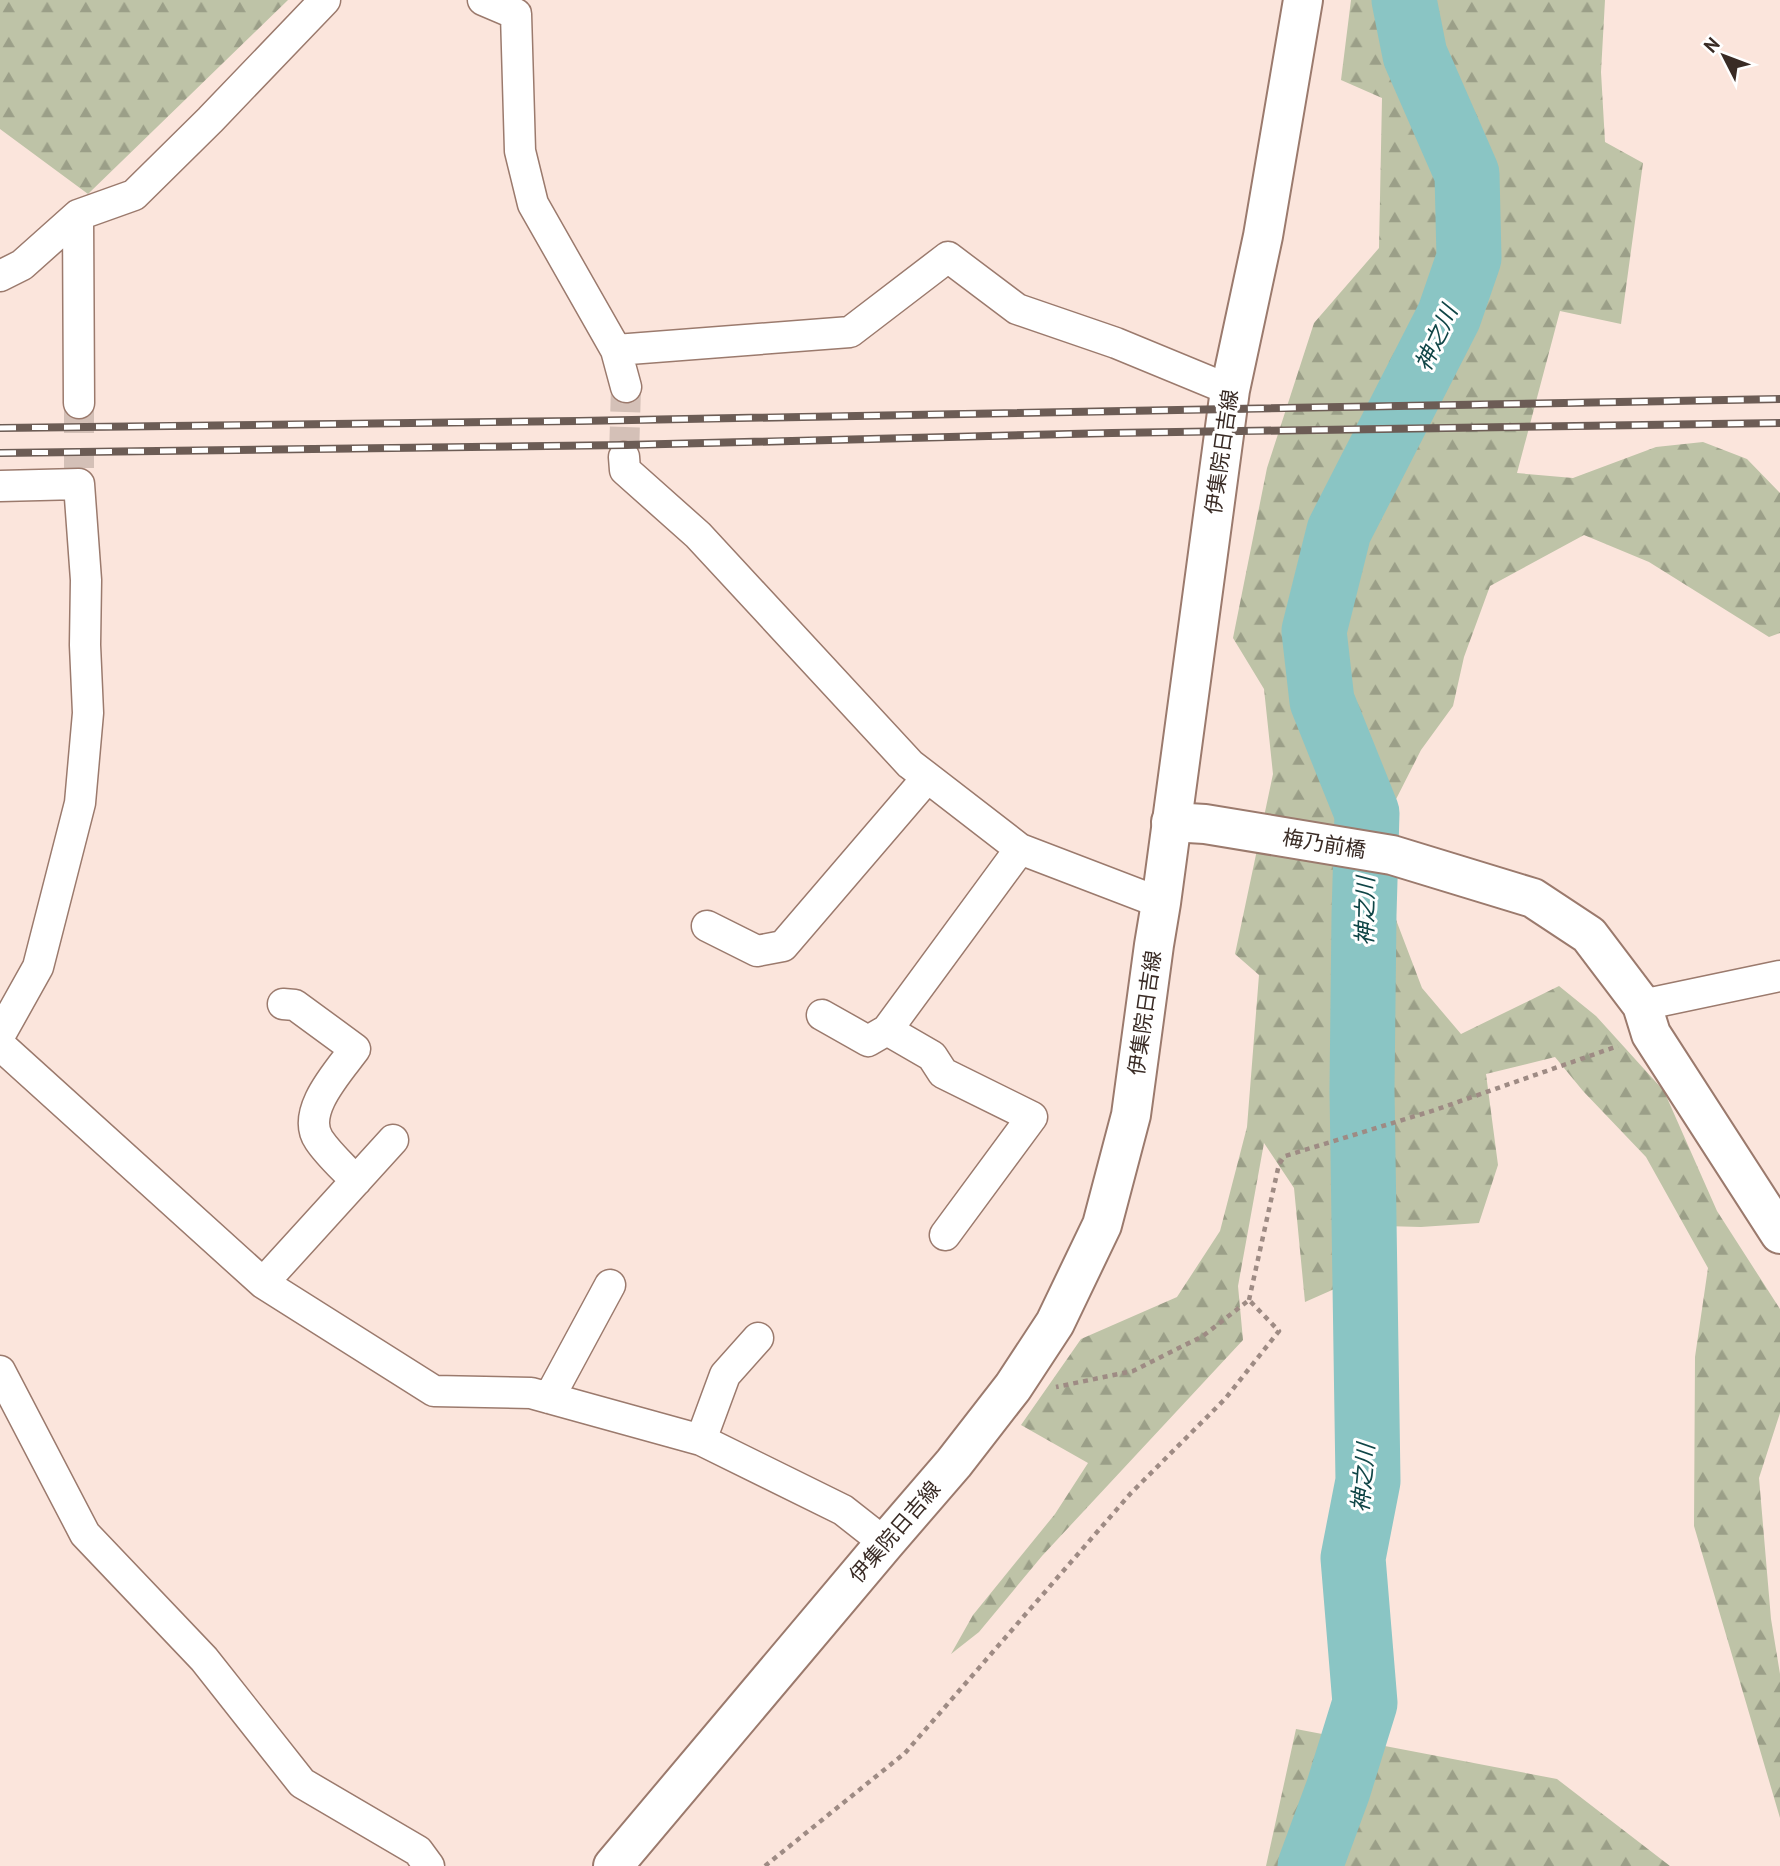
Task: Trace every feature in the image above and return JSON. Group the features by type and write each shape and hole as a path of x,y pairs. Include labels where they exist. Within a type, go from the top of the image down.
{"main road":[{"name":"伊集院日吉線","path":"613,1866 954,1463 1013,1387 1055,1324 1102,1225 1131,1115 1230,390 1263,236 1303,0"},
{"name":"梅乃前橋","path":"1171,822 1205,824 1392,855 1533,898 1589,934 1646,1019 1780,1234"}],"street":[{"path":"0,276 22,265 78,215 134,195 325,0"},
{"path":"482,0 516,14 520,150 533,204 616,350 626,387"},
{"path":"78,215 79,403"},
{"path":"616,350 850,332 948,257 1017,309 1116,344 1230,390"},
{"path":"624,457 625,470 698,535 910,764 1020,849 1161,903"},
{"path":"0,486 79,476 86,580 88,712 80,803 38,967 0,1035"},
{"path":"707,926 757,951 783,946 927,778"},
{"path":"822,1016 868,1041 887,1030 1020,849"},
{"path":"1646,1019 1780,976"},
{"path":"283,1004 295,1005 355,1049 321,1095 313,1119 317,1138 356,1181"},
{"path":"887,1030 932,1056 943,1073 1032,1117 945,1235"},
{"path":"0,1045 263,1283 434,1391 531,1393 701,1440 843,1510 885,1543"},
{"path":"263,1283 393,1140"},
{"path":"549,1398 610,1285"},
{"path":"701,1440 725,1375 758,1338"},
{"path":"0,1371 85,1534 204,1659 302,1783 418,1851 429,1866"}],"path":[{"path":"1013,1387 1059,1387 1133,1371 1203,1336 1249,1300 1279,1164 1285,1156 1435,1110 1646,1019"},
{"path":"765,1866 905,1752 1132,1493 1225,1399 1279,1331 1249,1300"}],"green space":[{"path":"0,0 288,0 88,194 0,129"},
{"path":"1351,0 1605,0 1601,72 1605,142 1643,163 1621,324 1560,311 1517,473 1573,478 1656,447 1703,442 1747,459 1780,493 1780,633 1769,637 1649,562 1584,535 1490,586 1464,657 1453,706 1421,750 1388,815 1386,834 1390,904 1422,988 1461,1034 1559,986 1596,1016 1664,1091 1717,1211 1780,1309 1780,1413 1759,1478 1771,1619 1780,1674 1780,1818 1694,1526 1695,1357 1708,1268 1646,1157 1583,1091 1555,1057 1486,1074 1498,1165 1479,1223 1421,1227 1348,1225 1348,1283 1305,1302 1294,1188 1264,1143 1238,1286 1243,1340 1042,1556 979,1632 951,1654 973,1615 1055,1514 1088,1463 1021,1425 1081,1339 1177,1297 1220,1231 1247,1127 1259,975 1235,954 1273,774 1264,689 1233,638 1267,468 1314,323 1379,248 1382,98 1341,80"},
{"path":"1296,1729 1557,1779 1670,1866 1266,1866"}],"waterway":[{"name":"神之川","path":"1310,1866 1338,1790 1365,1703 1353,1558 1368,1481 1362,1090 1367,813 1322,701 1314,631 1339,531 1449,316 1469,258 1467,174 1415,55 1404,0"}],"tunnel":[{"path":"624,457 626,387"},
{"path":"79,403 79,468"}],"railway":[{"path":"0,428 579,421 1780,399"},
{"path":"0,453 626,445 1112,433 1780,423"}]}
